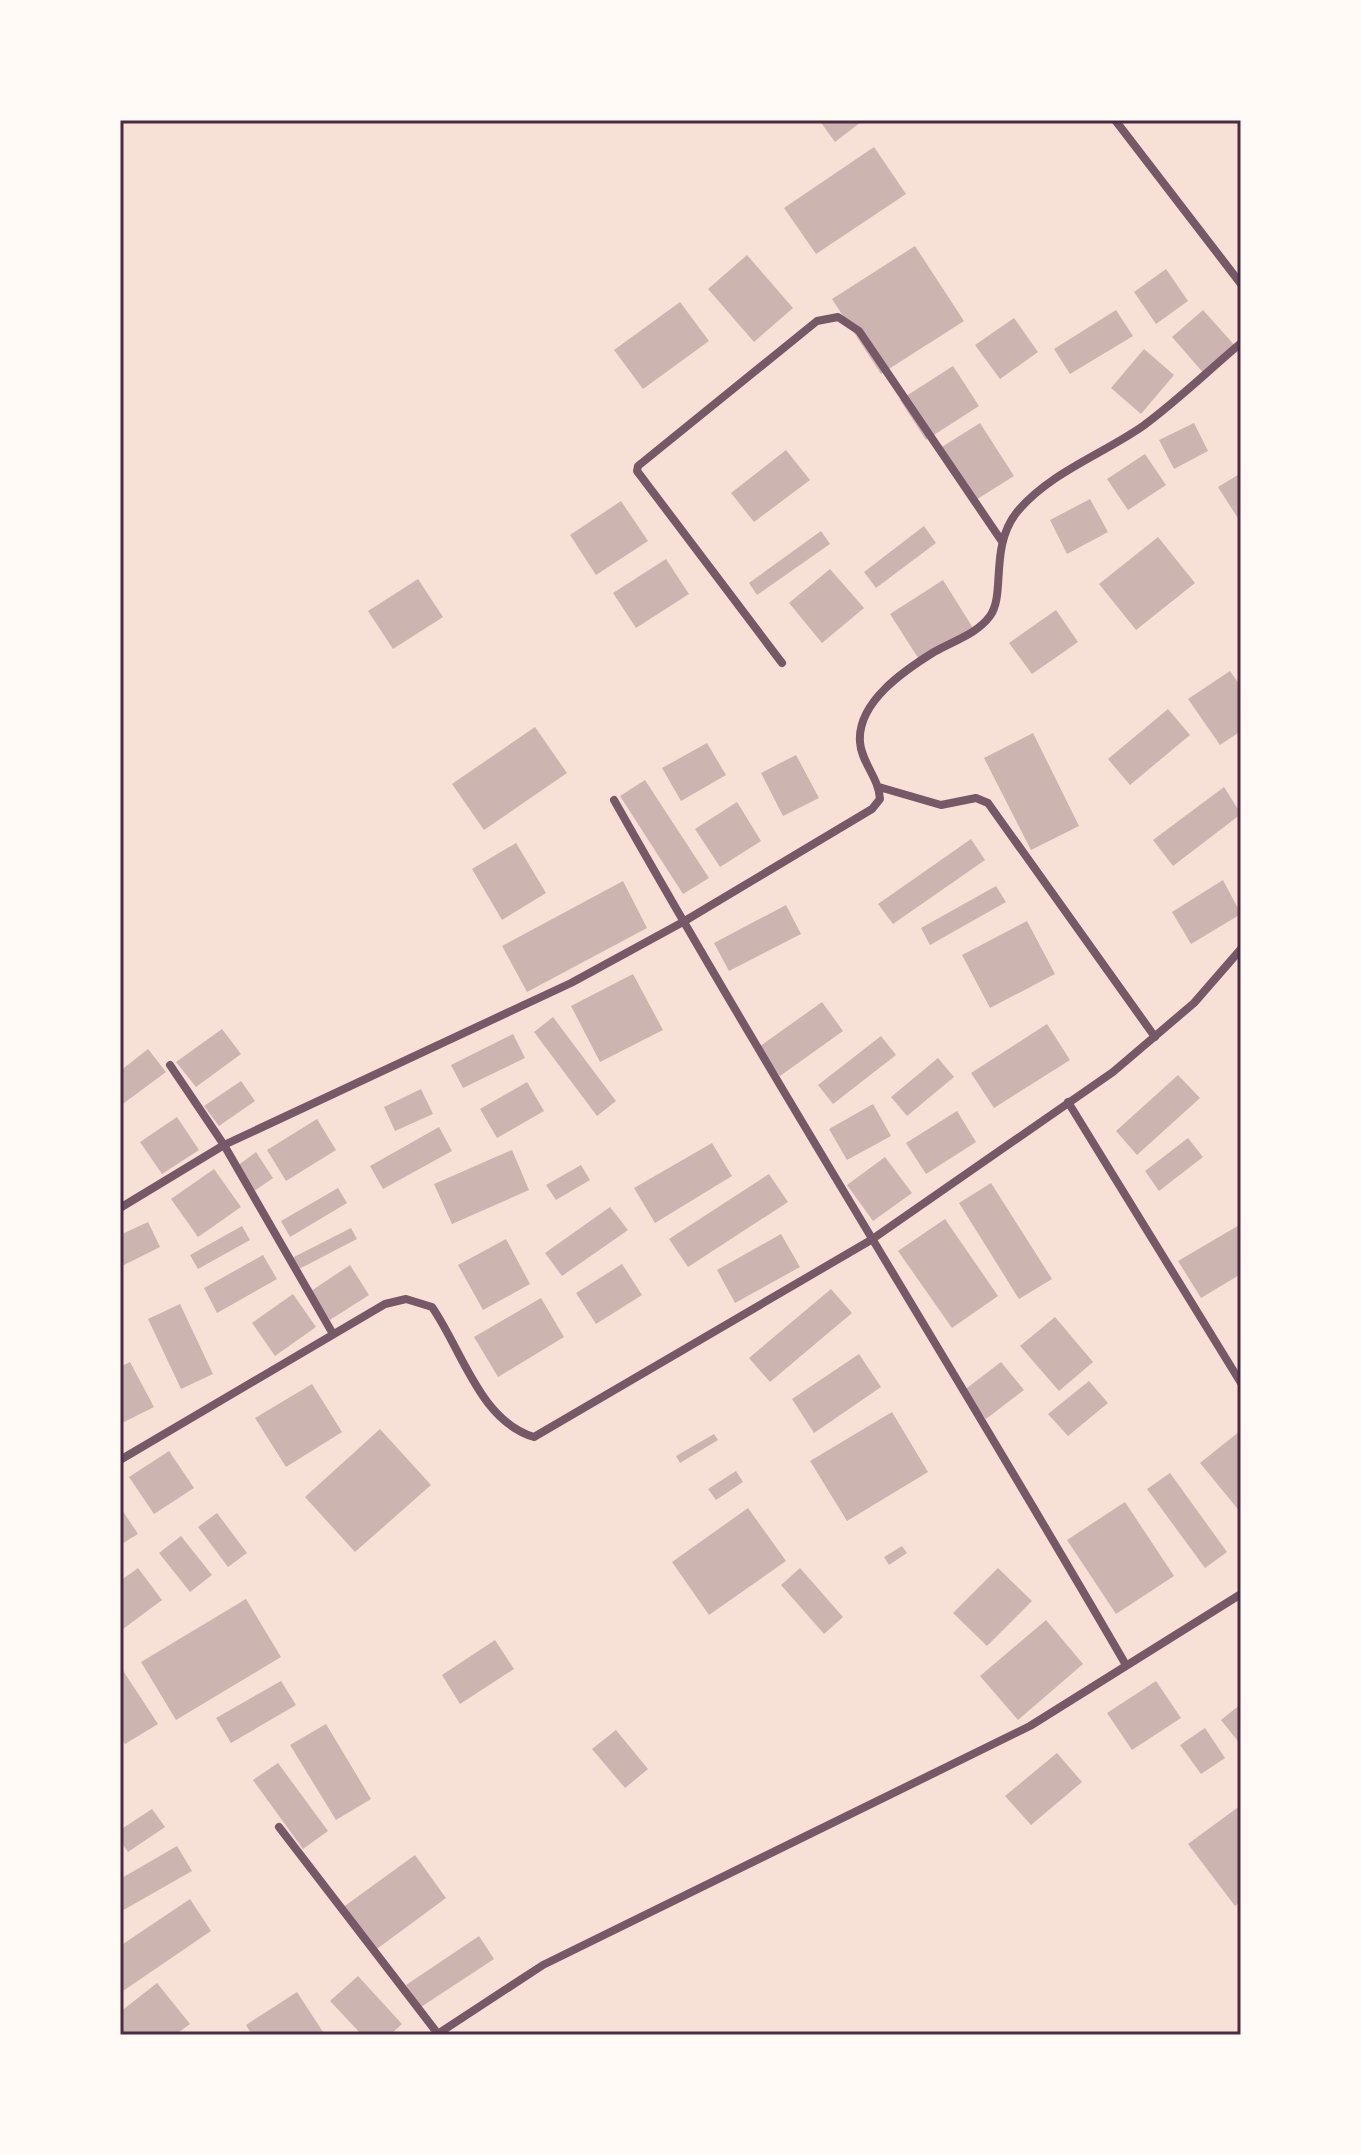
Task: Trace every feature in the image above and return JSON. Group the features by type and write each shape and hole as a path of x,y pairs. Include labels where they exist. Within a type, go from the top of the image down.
{"street":[{"path":"1115,120 1241,284"},
{"path":"782,663 637,471 638,466 817,321 838,317 859,331 1001,540"},
{"path":"120,1208 224,1145 571,983 853,823 880,799 879,787 859,743 865,718 875,699 895,680 933,653 979,628 992,613 1001,540 1018,512 1045,488 1143,426 1241,343"},
{"path":"879,787 941,805 976,798 988,803 1155,1037"},
{"path":"614,800 871,1240 1001,1449 1126,1665"},
{"path":"120,1460 385,1304 406,1299 432,1307 498,1418 516,1431 534,1437 871,1240 1155,1037 1194,1003 1241,949"},
{"path":"170,1065 224,1145 333,1334"},
{"path":"1068,1102 1241,1383"},
{"path":"279,1827 437,2034 543,1965 997,1744 1241,1594"}],"building":[{"path":"819,120 860,120 861,122 835,142"},
{"path":"874,147 906,194 816,254 784,208"},
{"path":"915,246 964,321 881,374 832,299"},
{"path":"747,255 793,308 754,342 708,289"},
{"path":"1166,269 1188,301 1156,324 1134,292"},
{"path":"680,302 709,341 643,389 614,350"},
{"path":"1116,310 1133,336 1070,374 1054,349"},
{"path":"1203,310 1237,348 1206,376 1172,337"},
{"path":"1014,318 1038,352 1000,379 975,345"},
{"path":"1144,349 1174,375 1141,414 1111,388"},
{"path":"953,366 979,406 926,440 900,400"},
{"path":"980,423 1014,476 971,503 937,450"},
{"path":"1194,423 1208,451 1174,469 1159,440"},
{"path":"786,450 810,480 754,522 731,493"},
{"path":"1145,454 1166,485 1128,510 1107,479"},
{"path":"1241,473 1241,523 1218,487"},
{"path":"1090,499 1108,532 1067,554 1050,520"},
{"path":"621,501 648,541 596,575 570,535"},
{"path":"924,526 936,543 876,588 864,572"},
{"path":"821,531 830,544 757,595 749,583"},
{"path":"1158,537 1195,583 1136,630 1099,584"},
{"path":"666,559 689,594 636,628 613,593"},
{"path":"830,569 864,608 822,643 789,603"},
{"path":"418,579 443,617 393,649 368,611"},
{"path":"943,580 973,628 920,661 890,614"},
{"path":"1056,610 1078,642 1032,674 1009,643"},
{"path":"1230,671 1241,687 1241,731 1220,745 1188,699"},
{"path":"1168,709 1190,735 1130,785 1108,759"},
{"path":"535,727 567,773 484,830 452,784"},
{"path":"1033,733 1079,826 1031,850 984,758"},
{"path":"707,743 726,775 681,801 662,768"},
{"path":"796,755 819,798 783,816 761,773"},
{"path":"645,780 709,878 683,894 620,796"},
{"path":"1224,787 1241,814 1173,866 1153,840"},
{"path":"737,802 761,841 720,867 695,829"},
{"path":"971,839 985,860 893,924 878,904"},
{"path":"516,843 546,893 502,920 472,869"},
{"path":"1223,880 1241,914 1191,944 1172,912"},
{"path":"623,881 647,928 527,992 502,946"},
{"path":"996,886 1006,902 930,945 921,928"},
{"path":"786,905 801,934 729,971 714,943"},
{"path":"1027,921 1055,974 990,1008 962,955"},
{"path":"633,974 663,1030 600,1062 571,1006"},
{"path":"822,1002 843,1031 780,1076 759,1047"},
{"path":"553,1017 616,1101 597,1116 534,1032"},
{"path":"1047,1024 1070,1060 994,1108 971,1073"},
{"path":"222,1029 241,1054 196,1087 176,1062"},
{"path":"513,1034 525,1058 463,1088 451,1065"},
{"path":"881,1036 896,1055 833,1104 818,1085"},
{"path":"148,1049 166,1072 120,1106 120,1071"},
{"path":"938,1058 954,1077 907,1116 891,1097"},
{"path":"1178,1075 1200,1098 1137,1155 1116,1131"},
{"path":"241,1081 255,1101 219,1126 204,1106"},
{"path":"527,1082 544,1111 497,1138 480,1109"},
{"path":"421,1089 433,1114 395,1131 384,1107"},
{"path":"873,1104 891,1136 847,1160 829,1129"},
{"path":"957,1111 976,1142 926,1174 906,1143"},
{"path":"177,1117 199,1150 162,1174 140,1142"},
{"path":"317,1119 336,1150 286,1181 267,1150"},
{"path":"439,1127 452,1151 383,1189 370,1166"},
{"path":"1188,1138 1203,1157 1159,1191 1145,1171"},
{"path":"712,1143 732,1176 655,1223 634,1188"},
{"path":"512,1150 529,1190 452,1224 434,1184"},
{"path":"256,1152 273,1178 250,1194 233,1169"},
{"path":"885,1157 912,1193 873,1221 847,1185"},
{"path":"581,1165 590,1180 556,1200 546,1185"},
{"path":"214,1169 241,1207 198,1237 171,1199"},
{"path":"769,1174 788,1202 688,1267 669,1239"},
{"path":"991,1183 1052,1279 1019,1299 959,1203"},
{"path":"338,1188 347,1203 290,1237 281,1221"},
{"path":"610,1207 628,1230 562,1276 545,1253"},
{"path":"945,1219 998,1296 952,1328 898,1251"},
{"path":"148,1222 160,1247 120,1267 120,1235"},
{"path":"1241,1224 1241,1274 1201,1298 1178,1261"},
{"path":"242,1226 250,1240 198,1269 190,1255"},
{"path":"351,1228 357,1239 299,1269 292,1258"},
{"path":"781,1234 800,1267 735,1303 717,1270"},
{"path":"506,1239 530,1284 483,1310 458,1265"},
{"path":"263,1255 277,1279 217,1313 204,1288"},
{"path":"622,1264 642,1295 596,1324 576,1293"},
{"path":"350,1265 369,1295 330,1320 311,1291"},
{"path":"831,1289 852,1313 770,1382 749,1358"},
{"path":"293,1294 316,1327 275,1356 252,1323"},
{"path":"541,1298 564,1337 498,1377 474,1337"},
{"path":"180,1304 213,1374 181,1389 148,1319"},
{"path":"1055,1317 1093,1362 1059,1391 1020,1346"},
{"path":"859,1354 881,1387 814,1433 792,1399"},
{"path":"130,1362 154,1407 120,1424 120,1367"},
{"path":"1001,1362 1024,1390 986,1419 963,1391"},
{"path":"1089,1381 1108,1403 1068,1436 1048,1414"},
{"path":"312,1384 342,1432 286,1467 255,1418"},
{"path":"892,1412 928,1472 847,1521 810,1461"},
{"path":"380,1429 431,1485 355,1552 305,1497"},
{"path":"1241,1433 1241,1513 1200,1463"},
{"path":"714,1434 718,1440 680,1463 676,1456"},
{"path":"169,1451 194,1488 154,1514 129,1477"},
{"path":"736,1471 743,1482 716,1500 708,1489"},
{"path":"1170,1473 1227,1552 1205,1568 1147,1489"},
{"path":"1125,1502 1174,1576 1116,1614 1067,1540"},
{"path":"120,1507 138,1534 120,1545"},
{"path":"748,1508 786,1561 709,1615 672,1562"},
{"path":"217,1513 247,1553 228,1567 198,1527"},
{"path":"181,1536 212,1575 190,1592 159,1553"},
{"path":"902,1546 907,1553 889,1565 884,1557"},
{"path":"138,1568 162,1600 123,1629 120,1625 120,1581"},
{"path":"800,1568 843,1617 824,1634 781,1585"},
{"path":"998,1568 1032,1601 987,1646 953,1613"},
{"path":"246,1599 281,1657 176,1720 141,1662"},
{"path":"1046,1620 1083,1664 1018,1720 980,1676"},
{"path":"495,1640 514,1669 460,1704 442,1675"},
{"path":"120,1666 158,1724 125,1744 120,1736"},
{"path":"281,1681 296,1705 231,1743 216,1718"},
{"path":"1156,1681 1181,1718 1132,1750 1107,1713"},
{"path":"1241,1704 1241,1745 1221,1720"},
{"path":"326,1724 371,1799 336,1820 290,1745"},
{"path":"1205,1728 1225,1758 1201,1774 1180,1745"},
{"path":"616,1730 648,1769 625,1788 592,1749"},
{"path":"1057,1753 1082,1782 1031,1825 1005,1796"},
{"path":"278,1763 328,1831 303,1849 253,1780"},
{"path":"1241,1805 1241,1901 1235,1906 1188,1844"},
{"path":"152,1809 165,1827 128,1852 120,1840 120,1830"},
{"path":"177,1846 192,1871 120,1912 120,1879"},
{"path":"415,1855 446,1898 374,1951 342,1908"},
{"path":"190,1899 211,1931 120,1993 120,1946"},
{"path":"479,1936 494,1959 421,2007 406,1985"},
{"path":"358,1976 402,2024 390,2035 362,2035 330,2001"},
{"path":"157,1983 190,2024 175,2035 120,2035 120,2012"},
{"path":"297,1992 323,2032 317,2035 252,2035 246,2025"}]}
